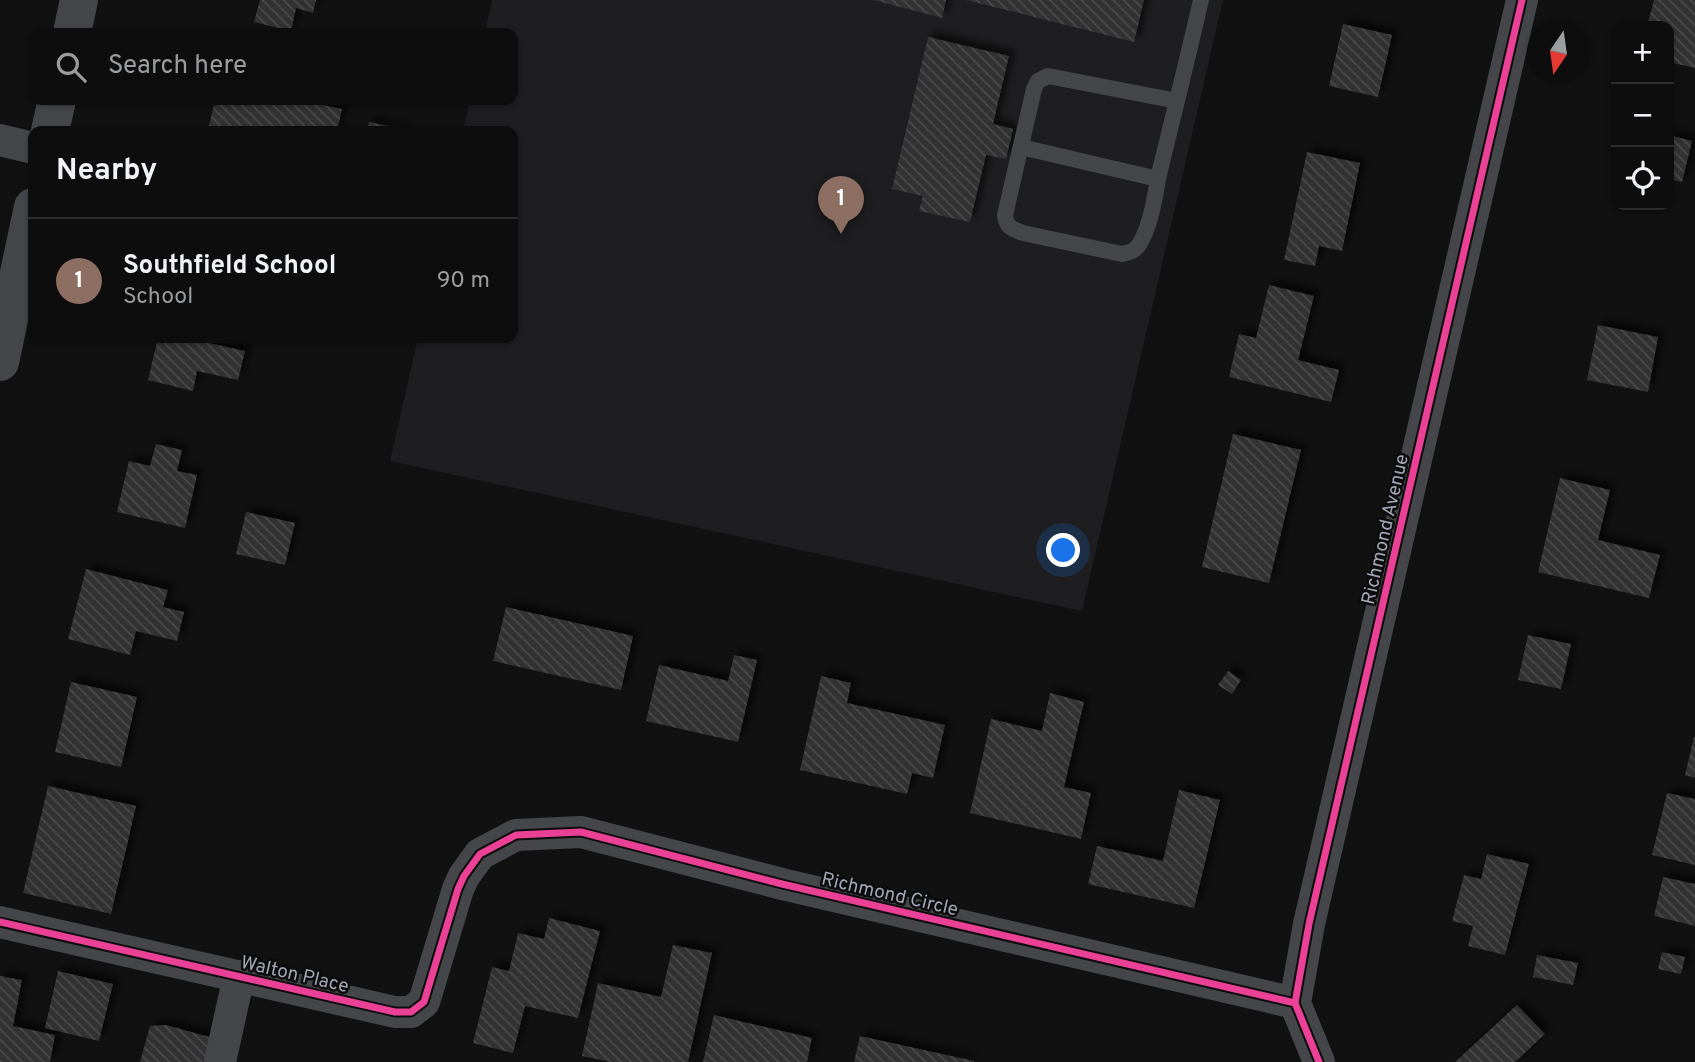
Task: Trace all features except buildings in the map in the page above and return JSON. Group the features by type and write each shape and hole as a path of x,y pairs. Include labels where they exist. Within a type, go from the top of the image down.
{"street":[{"path":"73,28 79,0"},
{"name":"Richmond Avenue","path":"1295,1003 1309,924 1522,0"},
{"path":"51,126 56,105"},
{"path":"0,140 28,147"},
{"path":"0,362 28,230"},
{"name":"Richmond Circle","path":"480,854 516,835 581,832 782,884 1295,1003"},
{"name":"Walton Place","path":"0,922 395,1012 411,1012 424,1002 430,990 458,889 480,854"},
{"name":"Walton Place","path":"220,1062 239,976"},
{"path":"1295,1003 1319,1062"}],"lane":[{"path":"1177,101 1048,76 1038,81 1005,215 1010,229 1122,254 1138,247 1145,234 1177,101 1201,0"},
{"path":"1021,147 1158,179"}],"shaded area":[{"path":"492,0 1223,0 1082,611 390,461 417,343 518,343 518,126 464,126 469,105 518,105 518,28 486,28"}],"cycle path":[{"path":"1319,1062 1295,1003 1309,924 1522,0"},
{"path":"0,922 395,1012 411,1012 424,1002 458,889 480,854 516,835 581,832 782,884 1295,1003"}],"place":[{"name":"Southfield School","path":"841,234"}]}
